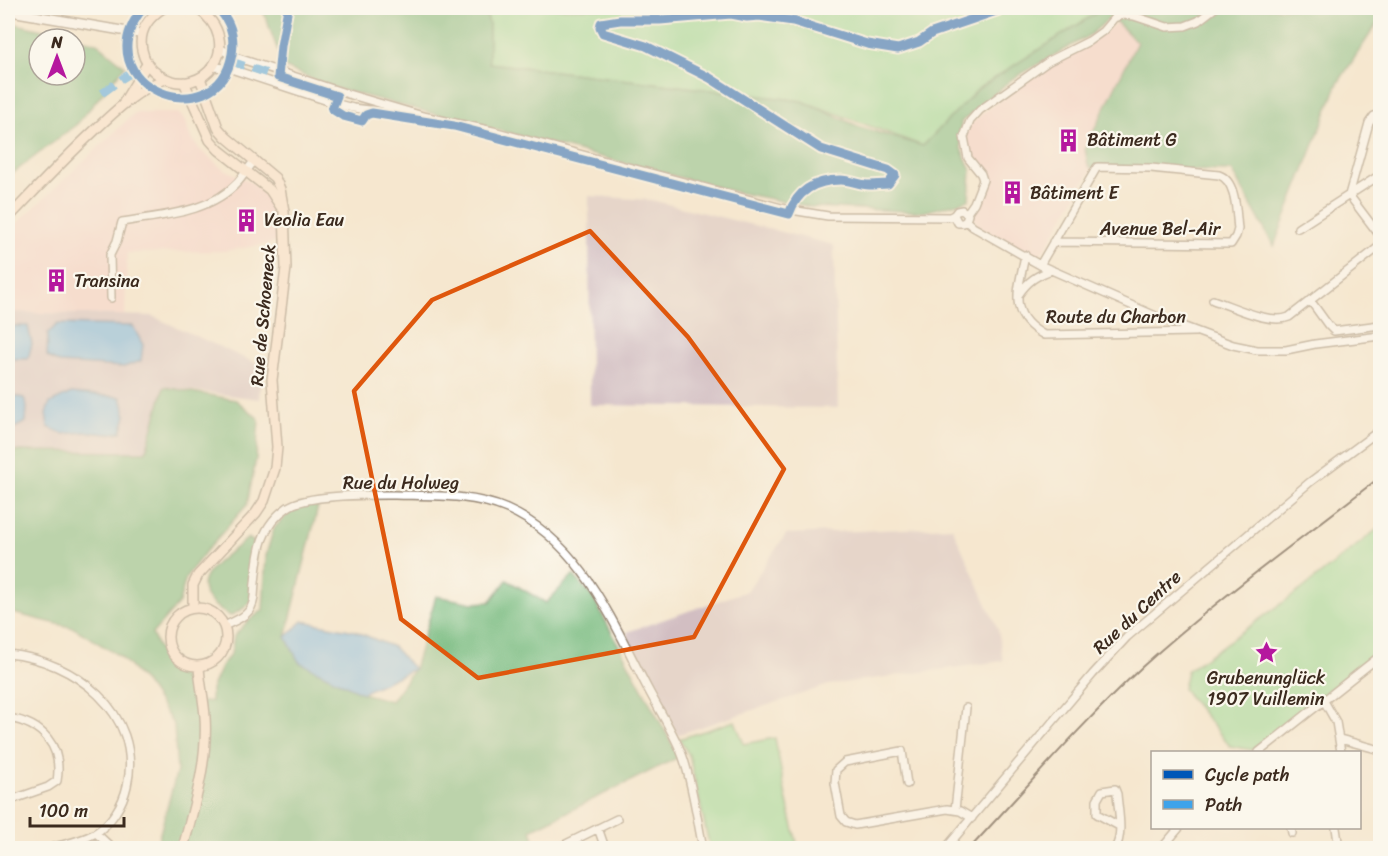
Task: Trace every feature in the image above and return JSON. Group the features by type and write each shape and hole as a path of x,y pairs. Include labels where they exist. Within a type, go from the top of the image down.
{"main road":[{"path":"159,9 147,22 142,34 141,45 147,64 165,79 184,82 200,78 212,67 220,48 220,36 215,23 204,9"},
{"path":"121,106 147,64"},
{"name":"Rue de Schoeneck","path":"193,608 193,585 198,575 256,513 264,501 275,468 277,447 272,371 286,268 284,211 280,189 275,178 218,128 200,78"},
{"path":"8,218 77,147 121,106 165,79"},
{"path":"184,82 210,140 219,150 270,190 284,211"},
{"path":"200,608 213,613 224,626 226,642 221,654 211,663 199,667 182,663 175,657 167,642 167,635 173,620 185,610 200,608"},
{"path":"183,849 201,780 205,715 199,667"}],"street":[{"path":"954,215 958,223 966,221 967,213 974,203 983,180 977,168 968,158 964,137 970,121 980,110 1049,61 1089,41 1103,31 1114,18 1122,15 1134,16 1167,27 1185,26 1198,21 1215,8"},
{"path":"8,11 142,34"},
{"path":"220,48 232,56 423,116 493,131 784,210 828,216 950,217 960,210 967,213"},
{"path":"212,67 228,68 353,108 423,116"},
{"path":"1349,195 1370,123 1374,116 1380,114"},
{"path":"111,298 110,255 122,222 200,207 225,193 237,183 255,160"},
{"name":"Avenue Bel-Air","path":"1040,265 1053,242 1097,167 1151,168 1219,175 1227,179 1231,186 1238,229 1231,244 1053,242"},
{"path":"1298,228 1380,175"},
{"path":"1349,195 1380,236"},
{"name":"Route du Charbon","path":"966,221 1040,265 1158,317 1233,345 1270,350 1380,336"},
{"path":"1213,300 1271,319 1282,320 1290,317 1380,246"},
{"name":"Route du Charbon","path":"1025,255 1018,310 1030,328 1044,335 1201,332"},
{"path":"1018,297 1029,282 1052,270"},
{"path":"1310,300 1334,331 1380,325"},
{"path":"1157,333 1158,317"},
{"name":"Rue du Centre","path":"946,849 1093,674 1127,637 1310,482 1380,430"},
{"name":"Rue du Holweg","path":"224,626 237,620 252,606 262,536 269,525 289,507 304,500 382,495 439,496 488,502 510,510 552,537 579,567 594,589 684,758 703,849"},
{"path":"8,654 24,655 45,661 67,671 97,694 119,720 130,756 125,795 118,810 96,833 51,849"},
{"path":"1262,751 1380,656"},
{"path":"1324,701 1336,722 1341,751"},
{"path":"955,810 966,708"},
{"path":"8,718 23,723 49,739 56,750 58,771 57,781 48,787 8,801"},
{"path":"1340,739 1380,750"},
{"path":"908,784 902,751 845,762 838,767 834,778 841,816 846,822 855,825 932,811 955,810 972,818"},
{"path":"1115,849 1119,826 1115,789 1102,791 1097,800 1097,813 1119,826"},
{"path":"558,849 617,819"},
{"path":"598,828 605,849"},
{"path":"1162,849 1178,829"},
{"path":"1336,829 1340,849"},
{"path":"96,833 112,849"}],"highlighted area":[{"path":"590,231 688,337 784,469 694,637 478,678 401,619 354,391 432,300"}],"shaded area":[{"path":"1116,23 1137,42 1085,149 1092,169 1047,246 1036,259 977,226 973,216 990,174 984,170 967,145 966,136 969,126 984,112 1053,63 1086,47"},
{"path":"135,113 178,113 186,121 189,134 200,150 223,169 253,183 272,203 279,242 225,251 127,253 125,315 8,312 8,232"},
{"path":"589,196 651,200 834,245 838,408 590,405"},
{"path":"8,312 152,316 262,366 259,399 164,387 147,452 8,451"},
{"path":"952,527 998,629 1003,661 829,685 677,735 632,651 627,632 747,591 786,534"}],"green space":[{"path":"262,8 485,8 489,25 489,63 802,101 860,127 923,146 979,88 1104,8 1380,8 1380,19 1338,83 1274,246 1232,171 1092,169 1088,165 1085,149 1137,42 1111,17 1090,35 1012,79 961,122 961,148 971,170 969,200 924,212 811,207 736,192 331,87 284,67"},
{"path":"485,8 1104,8 979,88 923,146 802,101 488,63 489,25"},
{"path":"8,22 29,27 27,27 27,87 87,87 87,41 97,43 125,66 77,124 8,177"},
{"path":"164,387 236,400 259,419 256,459 247,505 186,577 179,603 152,634 167,666 189,682 196,703 211,701 211,689 222,665 231,654 234,636 263,610 266,555 274,528 299,504 318,507 286,637 299,662 362,693 391,701 414,669 436,596 473,603 490,602 507,580 546,603 573,575 592,596 679,757 531,830 537,848 156,848 177,771 174,725 147,685 121,657 74,628 8,612 8,451 146,452"},
{"path":"1380,527 1380,650 1252,750 1230,746 1183,689 1187,671 1302,589"},
{"path":"248,538 256,543 252,597 246,607 230,616 213,605 205,594 203,584 214,565"},
{"path":"735,721 744,744 775,738 798,848 710,848 689,755 679,739"}],"water":[{"path":"58,324 133,326 143,345 141,361 124,367 59,363 47,356 48,333"},
{"path":"8,326 28,326 32,344 28,359 8,359"},
{"path":"71,393 121,397 126,416 121,432 63,434 48,427 46,413 50,403"},
{"path":"8,395 24,398 27,407 26,422 14,428 8,427"},
{"path":"303,621 355,631 393,647 414,669 362,693 299,662 286,637"}],"railway":[{"path":"970,848 1076,733 1142,667 1229,593 1380,477"}],"marked path":[{"path":"230,61 278,77"},
{"path":"102,93 135,72"}],"cycle path":[{"path":"143,8 128,36 129,60 140,79 159,92 181,97 203,93 222,79 232,54 233,41 225,18 217,8"},
{"path":"288,8 278,77 337,96 332,109 343,116 362,121 366,115 372,113 454,126 789,214 802,193 823,182 841,180 866,185 888,184 895,175 888,170 821,149 710,78 646,46 603,33 601,23 731,14 747,17 759,16 793,21 867,44 898,49 919,42 932,33 1005,8"}],"place":[{"name":"Bâtiment G","path":"1069,140"},
{"name":"Bâtiment E","path":"1012,193"},
{"name":"Veolia Eau","path":"246,220"},
{"name":"Transina","path":"56,281"},
{"name":"Grubenunglück 1907 Vuillemin","path":"1266,652"}]}
